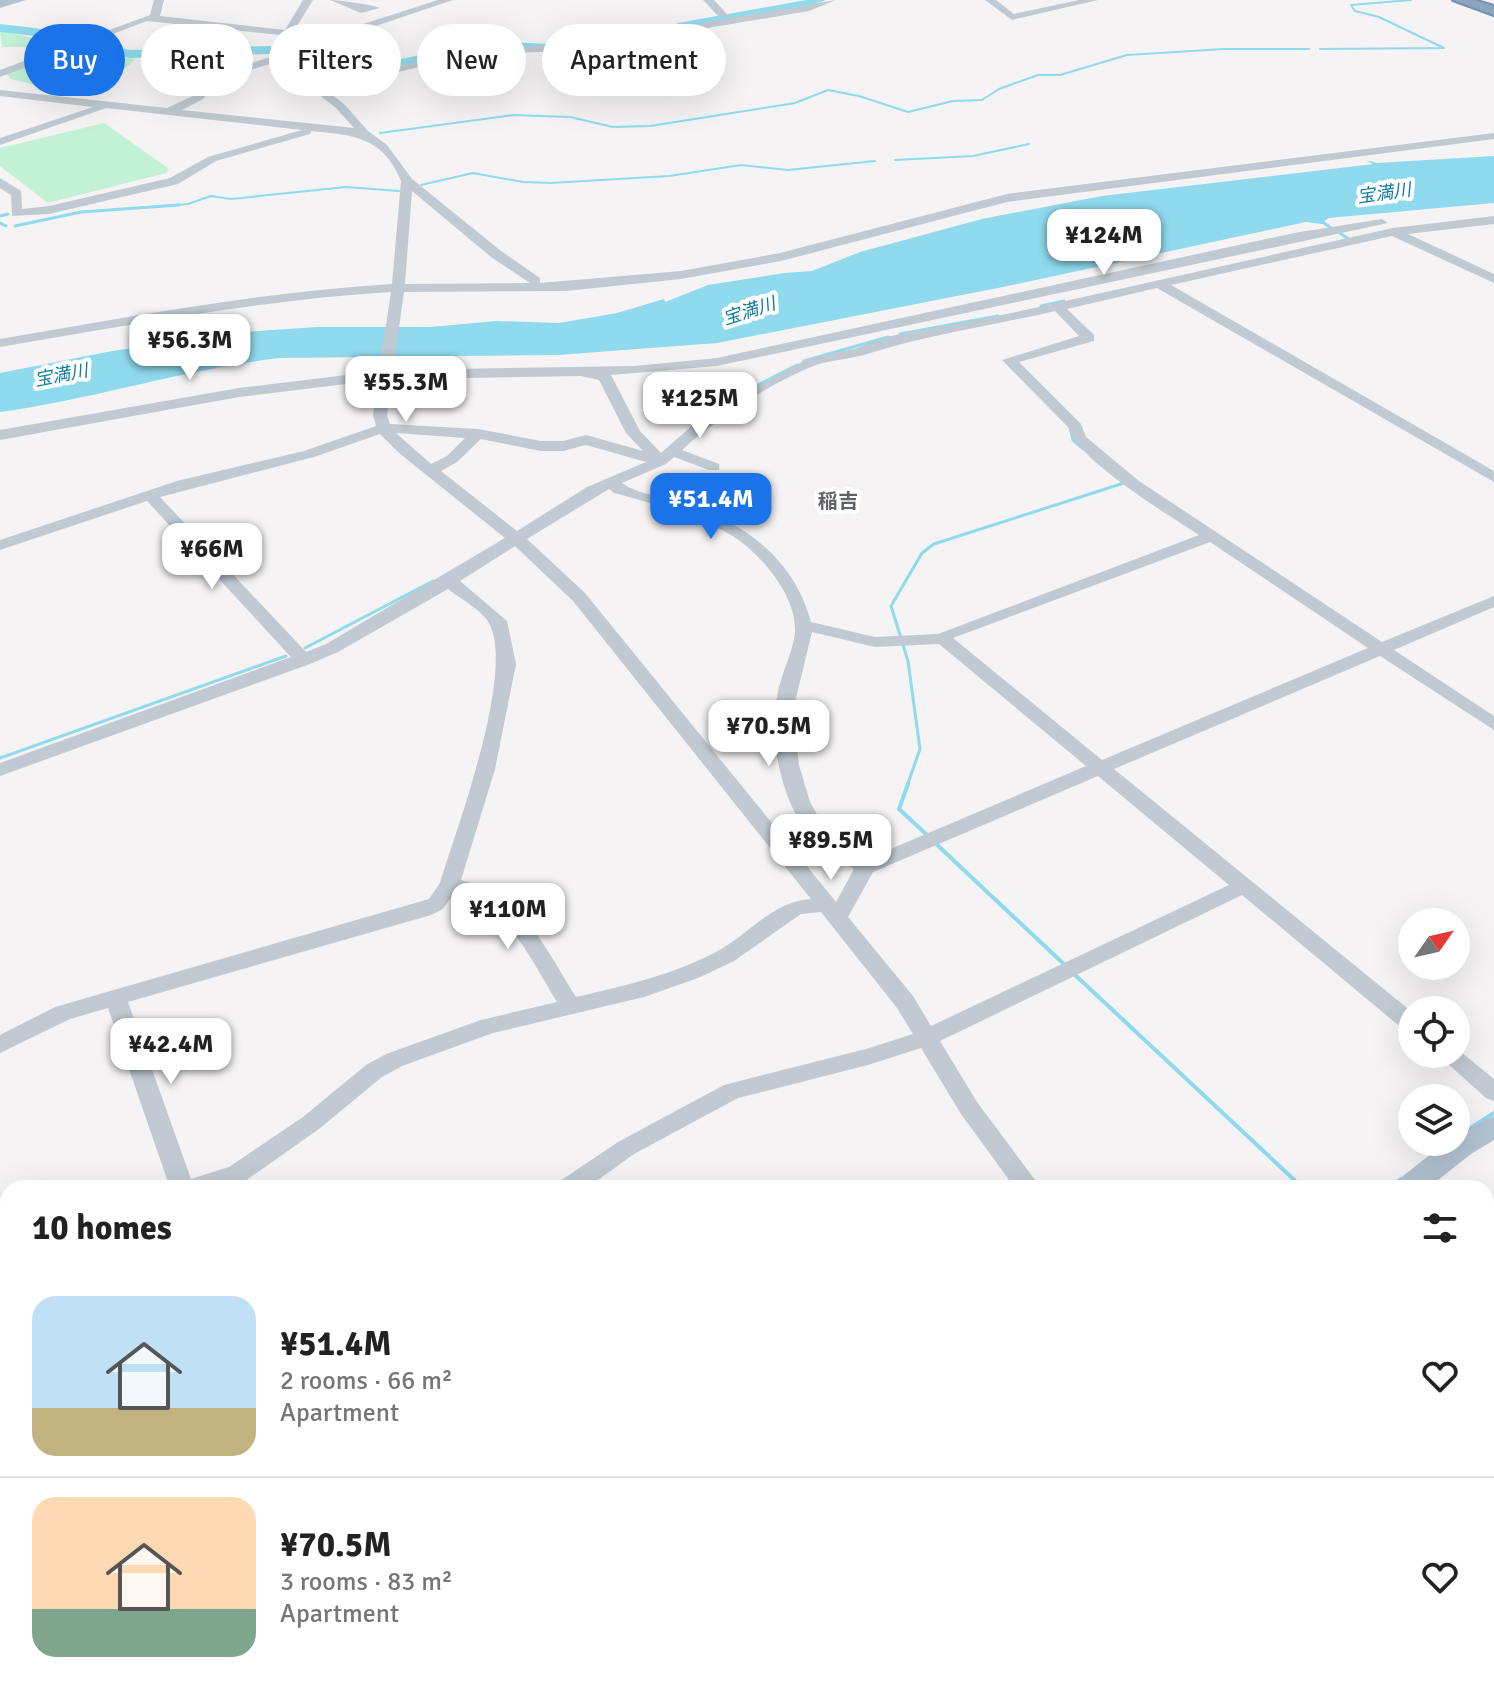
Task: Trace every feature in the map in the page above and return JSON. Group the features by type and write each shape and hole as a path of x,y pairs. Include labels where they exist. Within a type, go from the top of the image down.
{"highway":[{"path":"1460,0 1494,11"}],"main road":[{"path":"0,4 20,0"},
{"path":"1418,1180 1461,1146 1494,1127"}],"street":[{"path":"154,18 159,0"},
{"path":"293,24 308,0"},
{"path":"335,0 361,10 375,8"},
{"path":"373,24 448,0"},
{"path":"708,0 723,15"},
{"path":"401,68 475,51 571,48 809,8 831,0"},
{"path":"990,0 1012,17 1093,0"},
{"path":"0,74 146,18 269,31"},
{"path":"168,112 205,93 218,76 269,58"},
{"path":"0,93 110,102 314,130 364,133"},
{"path":"328,96 364,133 383,147 403,171 407,181 398,290 380,415 385,430 430,471 517,539 579,597 905,1002 969,1108 1023,1180"},
{"path":"0,142 110,102 156,97 192,101"},
{"path":"0,182 17,194 16,213 37,212 174,181 212,159 314,130"},
{"path":"430,288 580,286 681,275 781,257 1007,198 1494,136"},
{"path":"0,343 263,299 535,281 465,230 407,181"},
{"path":"0,770 332,648 449,581 593,490 666,456 706,421 737,401 812,362 904,337 1393,232 1494,219"},
{"path":"0,435 255,390 386,372 631,370 717,362 1349,227 1494,219"},
{"path":"1393,232 1494,279"},
{"path":"1159,284 1494,477"},
{"path":"1057,306 1089,338 1009,360 1076,427 1079,439 1133,484 1494,724"},
{"path":"577,371 605,377 631,370"},
{"path":"605,377 634,433 666,456"},
{"path":"0,545 150,495 309,454 382,429 478,434 541,446 563,446 586,440 714,467"},
{"path":"430,471 452,459 478,434"},
{"path":"611,482 620,490 708,517 752,541 785,583 803,625 784,713 791,773 807,817 817,830 865,867"},
{"path":"150,495 304,660"},
{"path":"943,639 947,634 1212,536"},
{"path":"0,1045 63,1013 436,904 450,884 485,769 507,664 498,621 449,581"},
{"path":"831,911 865,867 1494,601"},
{"path":"803,625 875,642 943,639 1398,1012"},
{"path":"450,884 479,892 515,921 571,1007"},
{"path":"580,1180 626,1148 732,1091 868,1057 926,1038 1244,886"},
{"path":"218,1180 237,1174 311,1123 374,1071 394,1060 489,1026 644,989 690,973 726,956 796,907 831,911"},
{"path":"116,999 179,1180"},
{"path":"1465,1068 1494,1092"}],"green space":[{"path":"0,31 24,36 24,47 2,47"},
{"path":"125,57 135,59 125,68"},
{"path":"24,61 24,82 10,79 4,69"},
{"path":"104,123 168,168 166,173 48,203 0,166 0,148"}],"water":[{"name":"宝満川","path":"1494,156 1494,203 1329,218 1324,221 1329,225 1306,222 1003,287 717,343 558,355 280,358 209,369 0,412 0,373 112,351 244,332 316,327 430,327 497,321 559,323 617,313 664,299 665,302 708,285 812,271 860,252 982,219 1102,196 1373,164 1366,160 1377,163"}],"waterway":[{"path":"697,24 785,10 820,0"},
{"path":"818,1 823,0"},
{"path":"1320,49 1444,48 1379,17 1355,11 1351,5 1411,0"},
{"path":"0,28 35,32 130,54 269,50 368,70 487,45 542,48"},
{"path":"380,133 514,115 570,117 613,127 650,126 795,103 828,90 859,96 908,112 953,101 982,100 999,89 1038,75 1060,75 1127,55 1224,49 1309,49"},
{"path":"895,160 973,156 1029,144"},
{"path":"421,185 473,173 523,182 551,183 669,176 741,165 788,170 875,161"},
{"path":"158,206 188,204 211,196 231,199 346,187 399,191"},
{"path":"158,206 179,205"},
{"path":"15,226 81,212 158,206"},
{"path":"152,207 158,206"},
{"path":"0,216 8,214"},
{"path":"0,223 6,226"},
{"path":"1325,224 1349,239 1346,239"},
{"path":"1041,306 1064,301"},
{"path":"900,334 998,316"},
{"path":"804,361 888,337"},
{"path":"707,415 723,403 797,365"},
{"path":"1070,427 1073,440 1083,449"},
{"path":"907,786 920,749 908,661 891,606 922,553 934,544 1124,483"},
{"path":"305,648 433,581"},
{"path":"0,758 286,656"},
{"path":"908,784 899,809 927,835"},
{"path":"933,841 1067,967"},
{"path":"1073,973 1294,1180"},
{"path":"1470,1128 1494,1113"}],"district":[{"name":"稲吉","path":"838,501"}]}
